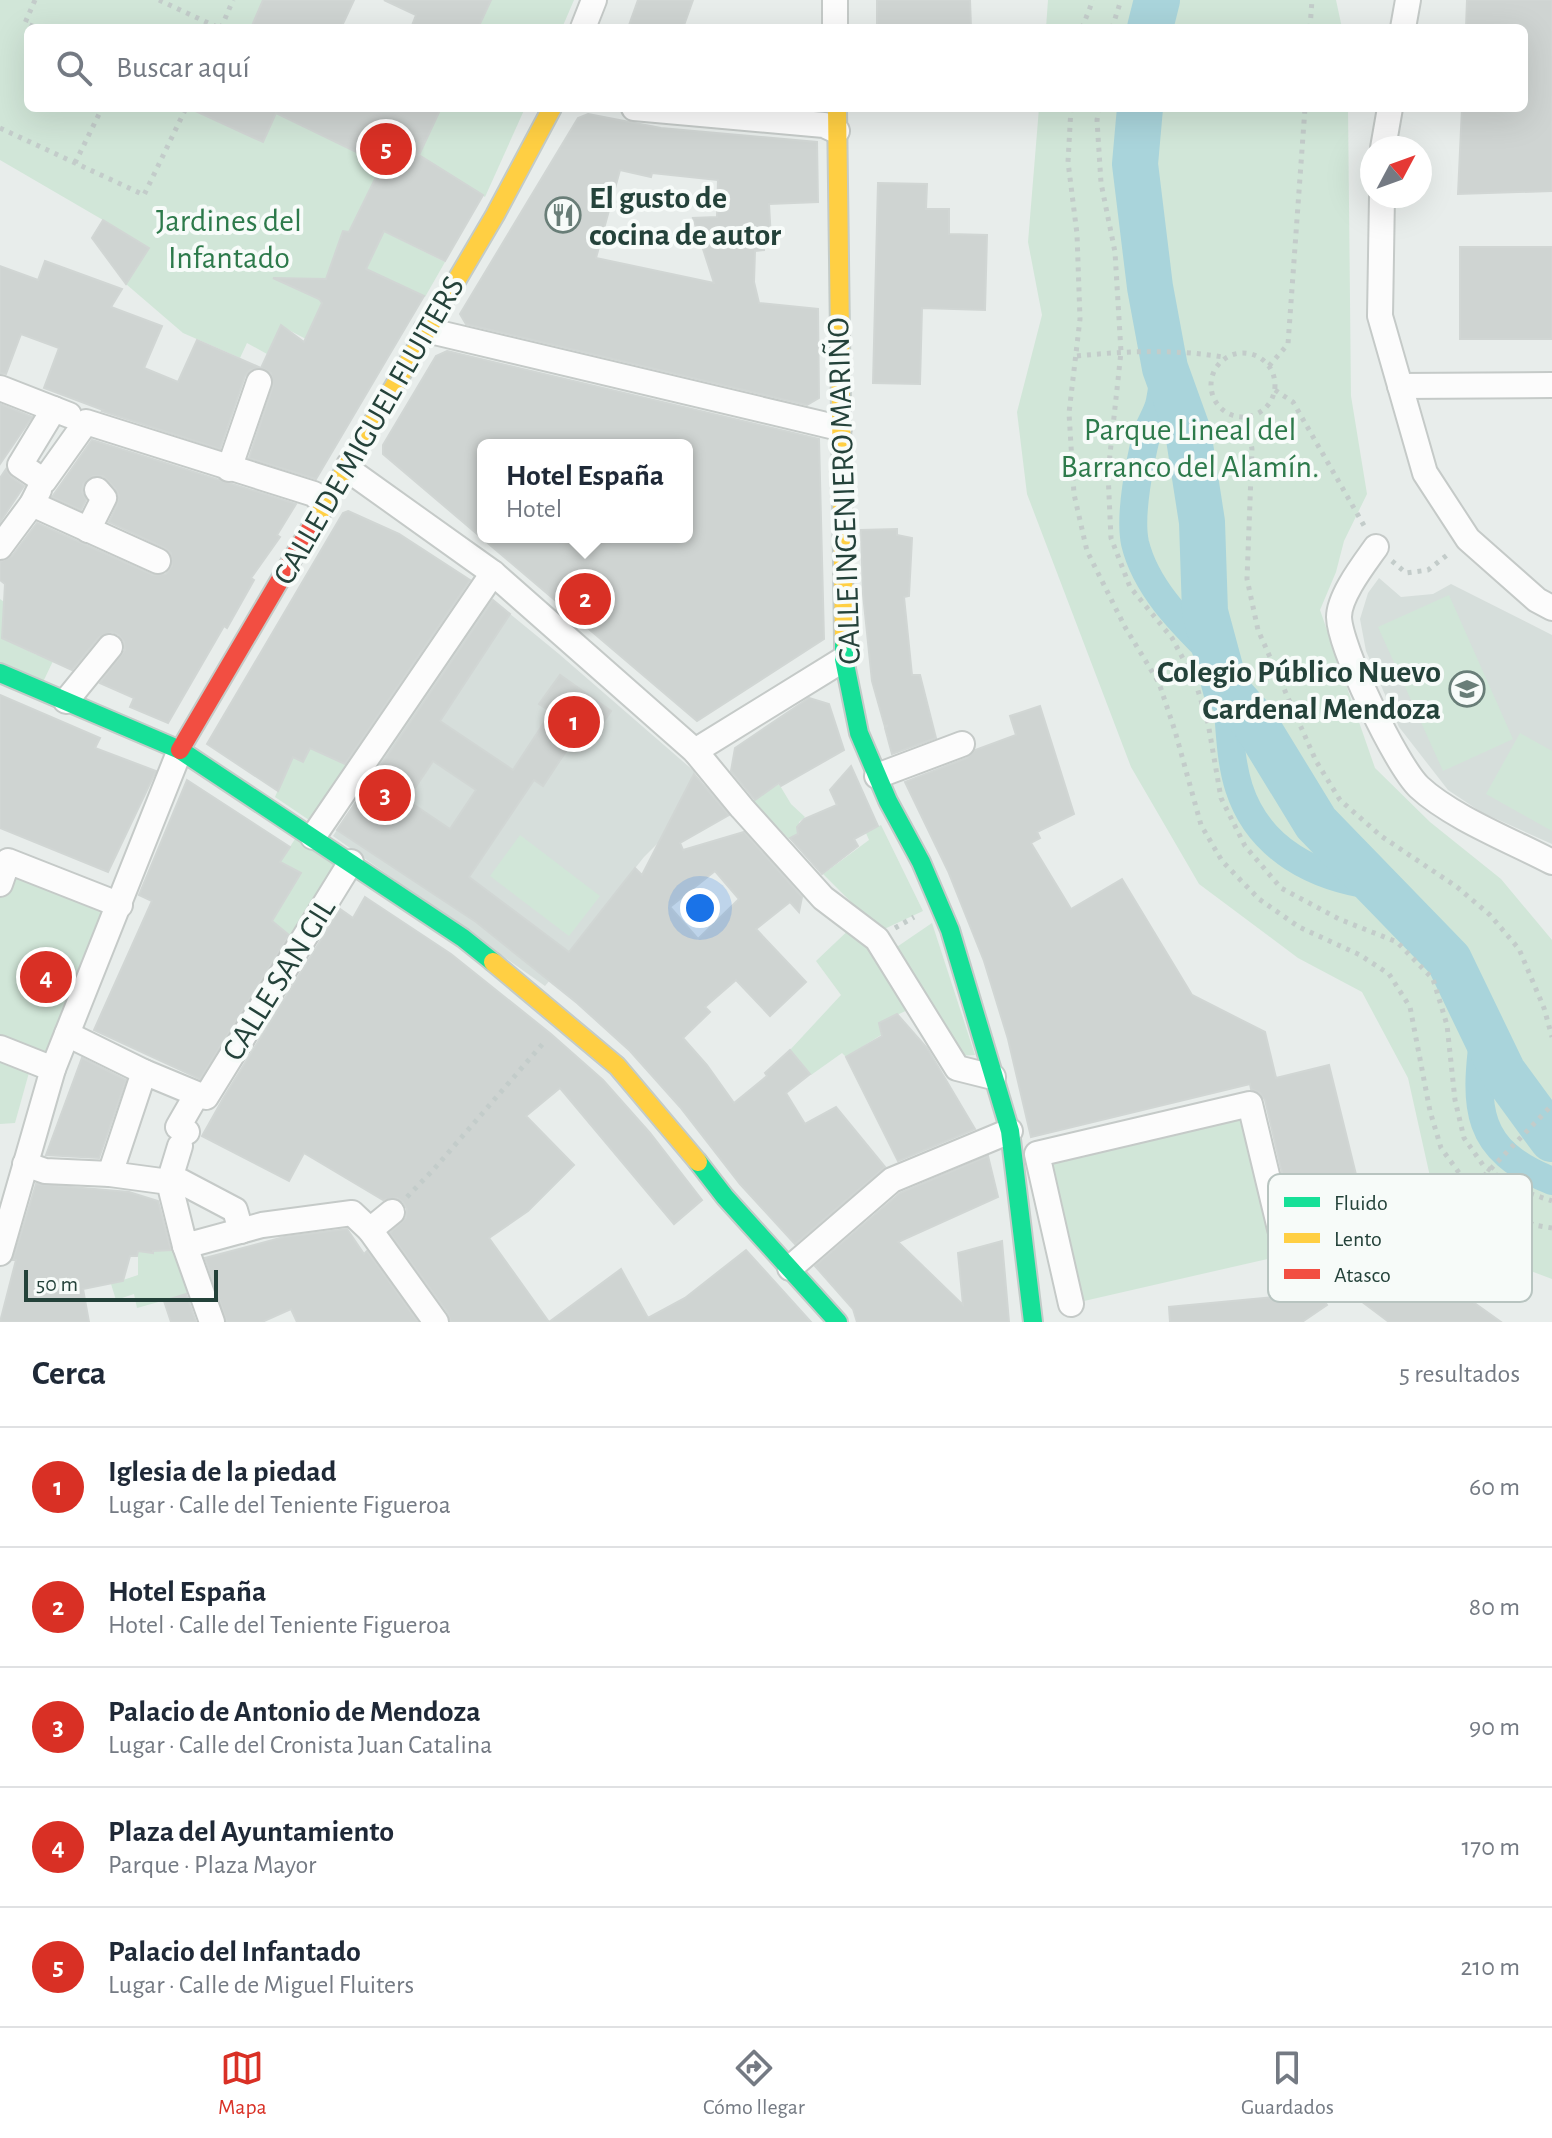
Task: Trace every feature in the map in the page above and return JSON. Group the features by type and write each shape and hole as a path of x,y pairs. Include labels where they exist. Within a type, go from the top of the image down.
{"street":[{"path":"585,24 594,0"},
{"path":"835,0 835,24"},
{"path":"1404,24 1408,0"},
{"name":"CALLE DE MIGUEL FLUITERS","path":"180,750 495,215 550,112"},
{"path":"679,112 824,125 837,120"},
{"path":"1385,136 1389,112"},
{"name":"CALLE INGENIERO MARIÑO","path":"837,120 844,659 859,733 950,930 1010,1131 1033,1322"},
{"path":"1382,208 1380,316 1425,473 1468,539 1537,600 1552,608"},
{"path":"426,330 839,428"},
{"path":"229,469 259,382"},
{"path":"1400,386 1552,385"},
{"path":"0,388 86,422 314,494 325,505"},
{"path":"44,481 20,465 54,409"},
{"path":"0,547 86,422"},
{"path":"349,465 353,473 493,573 695,751 823,898 877,939 957,1068 993,1077"},
{"path":"88,530 104,498 97,490"},
{"path":"32,504 158,561"},
{"path":"1376,547 1350,586 1339,616 1354,667 1392,749 1419,786 1442,803 1552,862"},
{"path":"313,837 493,573"},
{"path":"66,701 110,647"},
{"path":"695,751 844,659"},
{"path":"0,673 180,750 463,938 617,1066 665,1120 725,1197 838,1322"},
{"path":"877,776 962,744"},
{"path":"0,1253 4,1217 25,1164 53,1069 180,750"},
{"path":"0,884 8,861 120,905"},
{"name":"CALLE SAN GIL","path":"206,1097 351,862"},
{"path":"67,1034 197,1094 178,1127 184,1139 169,1182 185,1246 212,1322"},
{"path":"0,1048 53,1069"},
{"path":"110,1174 144,1072"},
{"path":"1071,1304 1037,1154 1250,1104 1268,1179"},
{"path":"790,1268 892,1180 1010,1131"},
{"path":"1014,1165 1039,1161"},
{"path":"25,1164 45,1171 180,1181 235,1210 241,1231"},
{"path":"370,1230 392,1212"},
{"path":"185,1246 262,1225 352,1213 370,1230 436,1322"}],"path":[{"path":"27,24 25,23 35,0"},
{"path":"159,0 211,24"},
{"path":"222,24 233,0"},
{"path":"1083,24 1091,0"},
{"path":"1113,24 1121,0"},
{"path":"1310,24 1312,0"},
{"path":"75,163 100,112"},
{"path":"0,128 144,195 184,112"},
{"path":"1071,112 1068,162 1077,234 1080,319 1069,413 1074,494 1087,551 1125,627 1159,683 1201,825 1222,861 1259,899 1299,927 1360,955 1389,974 1410,1007 1430,1111 1441,1148 1458,1174"},
{"path":"1098,112 1101,183 1115,252 1121,352 1108,473 1111,538 1130,587 1172,638 1195,681 1208,723 1221,798 1245,846 1281,888 1339,919 1397,942 1433,979 1447,1025 1455,1100 1464,1138 1483,1165 1495,1174"},
{"path":"1269,366 1288,344 1305,112"},
{"path":"1077,356 1121,352 1193,352 1224,358"},
{"path":"1234,353 1255,354 1269,366 1274,376 1275,390 1265,409 1246,417 1222,410 1210,391 1216,365 1224,358 1234,353"},
{"path":"1275,390 1293,402 1376,547 1406,573 1428,570 1468,539"},
{"path":"1246,417 1252,449 1247,579 1258,630 1316,761 1340,800 1381,836 1457,887 1490,915 1519,949 1544,1008 1552,1037"},
{"path":"877,939 938,903"},
{"path":"392,1212 434,1169 564,1019"},
{"path":"1486,1174 1552,1105"},
{"path":"1532,1194 1552,1201"},
{"path":"1532,1224 1552,1228"}],"shaded area":[{"name":"Colegio Público Nuevo Cardenal Mendoza","path":"1379,578 1401,597 1433,594 1451,584 1552,635 1552,844 1481,812 1448,790 1399,727 1366,651 1360,619 1368,593"},
{"path":"488,596 695,772 658,843 574,945 577,948 545,986 333,836"}],"green space":[{"name":"Jardines del Infantado","path":"0,0 263,0 253,24 24,24 24,112 212,112 210,118 263,142 276,113 371,159 370,163 380,169 349,233 343,231 319,300 322,303 306,339 281,326 267,354 247,343 240,358 183,333 126,284 92,238 103,220 0,160"},
{"path":"491,0 574,0 564,24 480,24"},
{"path":"1048,0 1336,0 1341,24 1046,24"},
{"path":"439,112 523,112 485,197 419,155"},
{"name":"Parque Lineal del Barranco del Alamín.","path":"1039,112 1348,112 1351,396 1367,494 1344,541 1336,572 1320,610 1375,768 1430,822 1501,879 1552,940 1552,1279 1532,1272 1532,1174 1429,1174 1408,1078 1362,992 1298,958 1199,884 1131,767 1027,494 1017,412 1042,315 1028,242"},
{"path":"383,231 445,262 425,297 393,282 364,275 356,254 370,260"},
{"path":"1449,595 1513,739 1443,771 1378,627"},
{"path":"0,599 4,602 2,638 37,655 42,649 53,661 43,682 0,666"},
{"path":"1520,733 1552,751 1552,831 1486,794"},
{"path":"310,748 349,766 312,822 275,797 292,757 303,761"},
{"path":"779,784 791,804 805,817 799,822 798,834 789,839 753,801"},
{"path":"881,825 923,911 880,931 823,874 869,840 866,833"},
{"path":"520,835 600,896 569,936 490,876"},
{"path":"297,836 337,864 293,937 270,924 300,873 280,862"},
{"path":"8,861 120,905 53,1069 0,1048 0,884"},
{"path":"932,923 975,1055 956,1056 888,953"},
{"path":"855,924 910,1009 879,1023 881,1035 846,1057 842,1053 811,1075 790,1050 841,995 816,961"},
{"path":"0,1051 30,1069 15,1123 0,1124"},
{"path":"1250,1104 1268,1174 1268,1259 1071,1304 1037,1154"},
{"path":"179,1250 194,1292 137,1308 134,1294 116,1300 111,1284 138,1275 138,1251"}],"building":[{"path":"263,0 354,0 343,24 253,24"},
{"path":"384,0 491,0 480,24 413,24 416,15"},
{"path":"638,0 693,0 684,24 629,24"},
{"path":"877,0 970,0 971,24 877,24"},
{"path":"1467,0 1552,0 1552,191 1458,194 1462,112 1528,112 1528,24 1466,24"},
{"path":"198,112 439,112 419,155 483,195 445,261 384,231 366,269 424,296 316,479 249,458 273,386 271,373 261,368 281,325 304,342 322,303 273,278 326,279 343,231 349,232 380,169 370,163 371,159 276,113 263,142"},
{"path":"588,114 661,128 817,142 818,202 769,204 771,239 764,240 764,250 755,251 754,282 759,303 818,309 819,398 807,405 466,324 460,314 578,118","holes":["620,170 651,177 652,173 718,180 717,217 693,218 714,283 596,258"]},
{"path":"878,183 927,184 926,209 949,209 949,234 987,235 985,310 922,308 920,384 873,383"},
{"path":"103,220 149,248 126,284 92,238"},
{"path":"1460,247 1552,247 1552,339 1460,339"},
{"path":"45,261 122,289 111,307 162,326 144,368 178,382 197,340 261,368 250,370 245,376 220,449 102,411 44,388 59,348 21,334 6,374 0,373 0,266 38,280"},
{"path":"447,351 819,439 824,639 697,721 488,543 693,543 693,439 477,439 477,534 383,454 383,445 436,356"},
{"path":"0,404 32,417 0,464"},
{"path":"92,440 296,504 277,535 280,537 251,578 254,580 227,628 224,626 168,723 130,707 134,698 100,683 125,650 119,635 112,632 99,637 72,670 2,638 5,584 0,580 0,562 12,556 37,523 153,575 166,574 172,566 171,553 165,548 109,522 119,495 103,476 93,476 83,484 82,492 86,500 81,510 52,497"},
{"path":"6,469 24,486 0,522 0,478"},
{"path":"348,511 399,534 470,580 345,764 310,748 303,762 293,757 278,791 207,744 343,513"},
{"path":"897,529 897,535 912,538 909,596 904,597 912,675 920,675 936,738 892,754 885,728 888,725 885,727 872,681 863,594 861,530"},
{"path":"493,600 510,614 440,721 513,770 551,712 539,704 560,675 611,711 592,739 578,733 543,786 534,780 469,877 569,952 635,868 642,875 694,774 729,815 680,843 683,850 744,832 802,897 799,912 790,902 756,929 806,982 770,1016 736,980 705,1007 710,1012 683,1038 734,1103 767,1076 765,1073 790,1050 810,1074 786,1093 805,1124 836,1107 885,1167 795,1244 740,1184 680,1107 630,1051 577,1003 476,922 337,830","holes":["433,761 476,790 450,829 407,800","715,871 739,899 698,939 670,907"]},
{"path":"0,695 100,738 95,748 156,771 108,872 0,828"},
{"path":"809,698 829,704 844,750 781,786 779,783 755,800 731,771 735,748"},
{"path":"1040,706 1074,814 1037,832 1040,838 1031,843 1071,909 1122,879 1192,995 1265,1032 1276,1078 1329,1065 1356,1174 1282,1174 1265,1100 1260,1093 1251,1089 1250,1084 1031,1137 1008,1039 984,961 948,871 905,782 1016,735 1010,716"},
{"path":"851,766 878,826 854,839 858,846 822,874 790,838 798,834 797,827 804,819 837,805 830,790"},
{"path":"187,780 290,847 280,862 301,873 272,921 289,935 200,1079 94,1030 152,901 139,895"},
{"path":"365,897 451,954 603,1080 650,1133 702,1200 674,1224 560,1088 526,1116 574,1165 528,1211 489,1238 549,1322 451,1322 448,1313 390,1233 406,1218 407,1209 403,1202 397,1198 383,1200 304,1153 289,1181 202,1136 340,909 353,918"},
{"path":"897,1014 927,1048 975,1129 898,1161 846,1057 882,1036 879,1023"},
{"path":"82,1058 126,1080 99,1158 46,1155"},
{"path":"988,1156 998,1197 898,1242 963,1305 958,1253 1002,1241 1009,1322 857,1322 853,1309 815,1266 900,1193"},
{"path":"36,1184 129,1192 158,1201 171,1250 153,1253 138,1251 137,1256 130,1256 123,1281 83,1289 89,1322 0,1322 16,1260 13,1260"},
{"path":"347,1229 364,1254 367,1251 418,1322 297,1322 291,1309 262,1322 227,1322 205,1258 284,1237"},
{"path":"746,1250 811,1322 549,1322 621,1269 648,1318 685,1298"},
{"path":"186,1294 196,1322 171,1322 164,1301"},
{"path":"1268,1298 1268,1302 1325,1302 1327,1305 1302,1322 1170,1322 1169,1307"},
{"path":"1362,1302 1473,1302 1501,1322 1389,1322"}],"waterway":[{"path":"1151,24 1157,0"},
{"path":"1140,112 1135,164 1150,287 1165,368 1188,432 1202,522 1205,612 1226,690 1253,720 1316,823 1449,960 1503,1072 1552,1139"},
{"path":"1165,368 1159,405 1147,433 1139,473 1133,518 1135,543 1140,560 1157,591 1216,657"},
{"path":"1226,690 1236,776 1248,810 1260,828 1275,844 1312,868 1376,886"},
{"path":"1484,1032 1479,1083 1485,1123 1507,1155 1526,1169 1552,1181"}],"traffic: fast":[{"path":"844,639 844,659 859,733 950,930 1010,1131 1033,1322"},
{"path":"0,673 180,750 463,938 493,962"},
{"path":"698,1162 725,1197 838,1322"}],"traffic: slow":[{"path":"313,524 495,215 550,112"},
{"path":"837,112 844,639"},
{"path":"493,962 617,1066 698,1162"}],"traffic: jam":[{"path":"180,750 313,524"}],"place":[{"name":"Palacio del Infantado","path":"386,149"},
{"name":"El gusto de cocina de autor","path":"563,215"},
{"name":"Hotel España","path":"585,599"},
{"name":"Colegio Público Nuevo Cardenal Mendoza","path":"1467,689"},
{"name":"Iglesia de la piedad","path":"574,722"},
{"name":"Palacio de Antonio de Mendoza","path":"385,795"},
{"name":"Plaza del Ayuntamiento","path":"46,977"}]}
